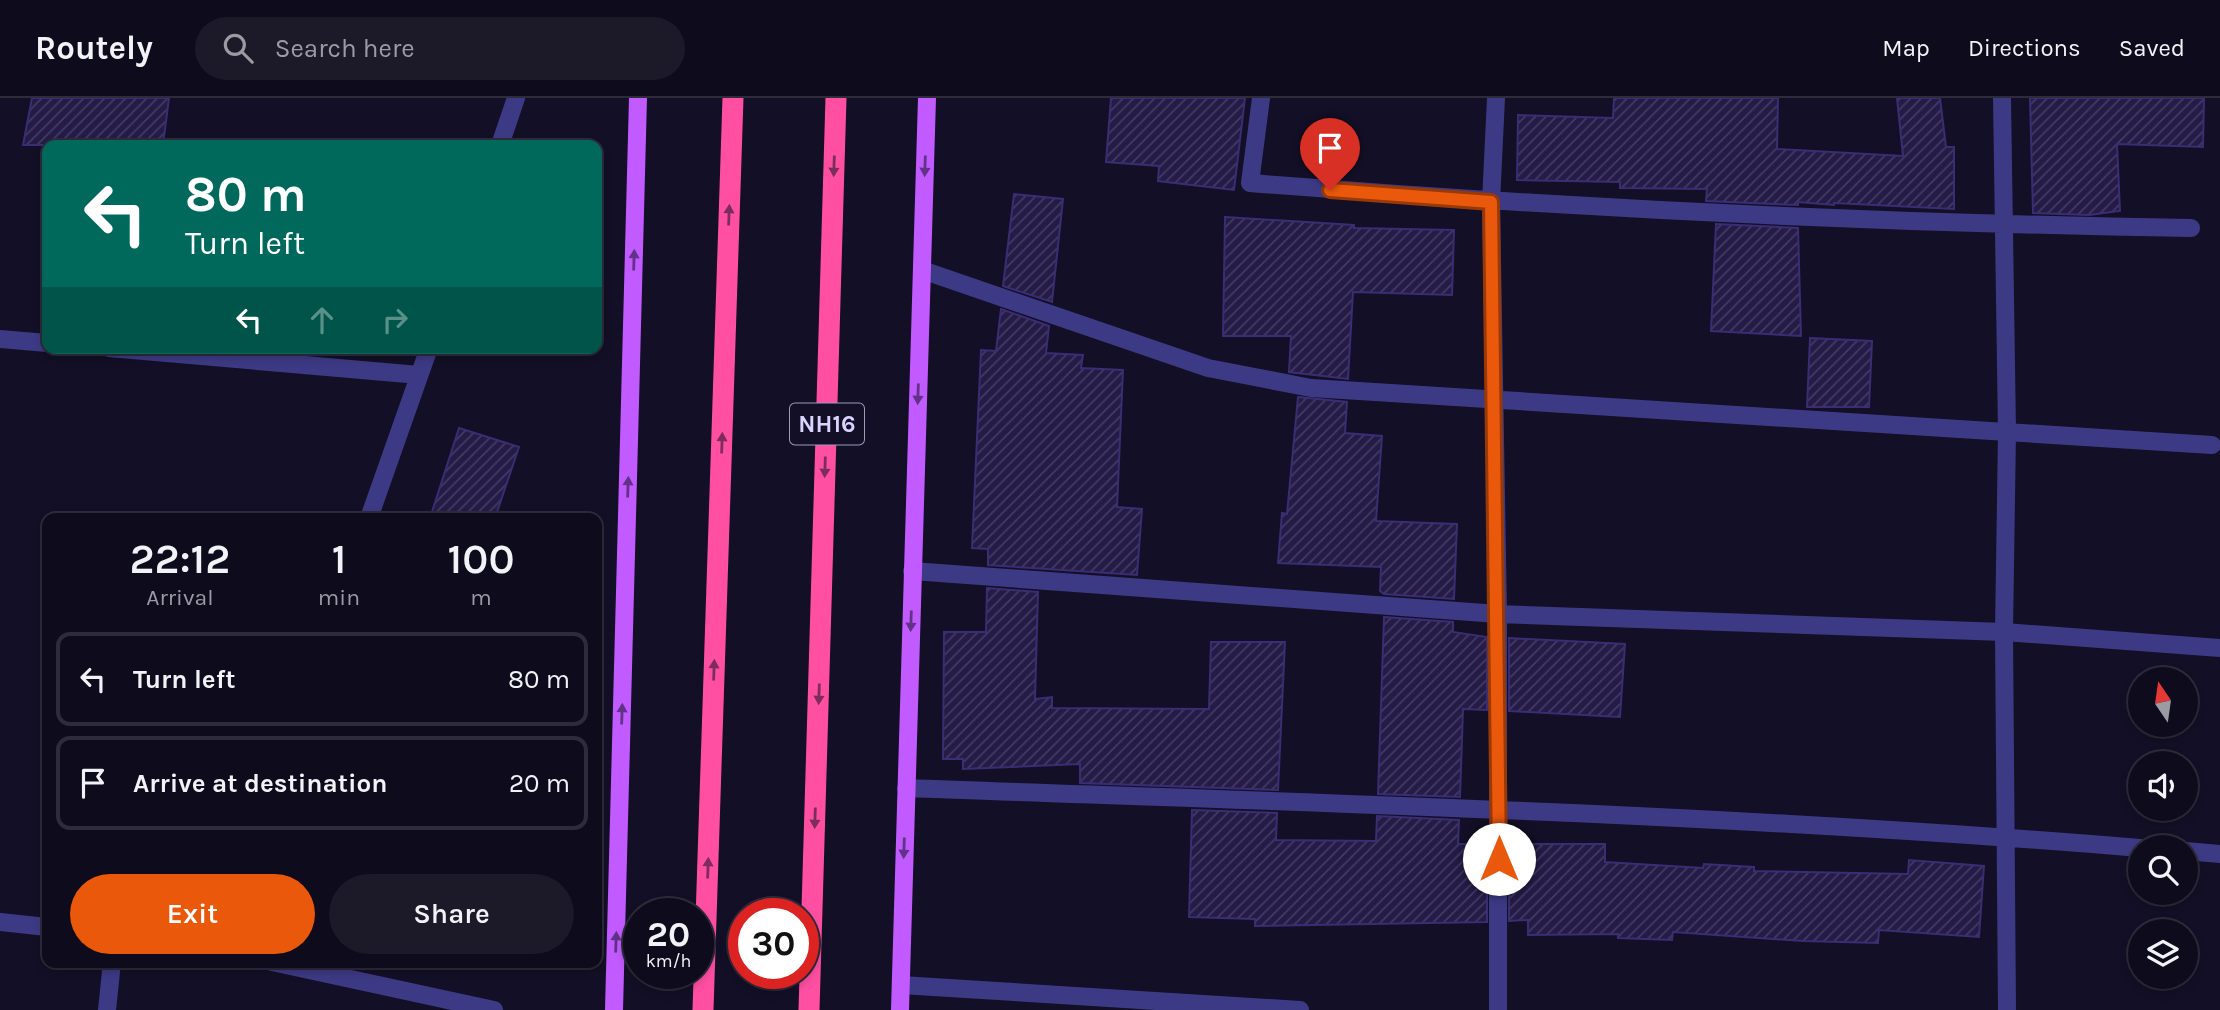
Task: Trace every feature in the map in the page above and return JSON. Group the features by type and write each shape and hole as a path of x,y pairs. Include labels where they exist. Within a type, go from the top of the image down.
{"highway":[{"path":"703,1010 733,98"},
{"name":"NH16","path":"809,1010 836,98"}],"main road":[{"path":"614,1010 638,98"},
{"path":"900,1010 927,98"}],"street":[{"path":"502,140 516,98"},
{"path":"1261,98 1250,183 1491,202 2006,225 2191,228"},
{"path":"1496,98 1491,202 1500,809 1498,1010"},
{"path":"2002,98 2006,225 2004,632 2007,1010"},
{"path":"922,270 1208,368 1311,388 2212,445"},
{"path":"0,339 42,343"},
{"path":"178,354 419,375"},
{"path":"371,513 427,354"},
{"path":"912,571 1498,614 2004,632 2220,648"},
{"path":"906,788 1500,809 2005,837 2128,847"},
{"path":"2198,852 2220,854"},
{"path":"0,922 42,927"},
{"path":"107,1010 111,968"},
{"path":"300,968 495,1010"},
{"path":"901,985 1300,1010"}],"building":[{"path":"32,98 169,98 164,140 42,140 42,145 23,145"},
{"path":"1111,98 1245,98 1234,190 1158,181 1159,166 1106,162"},
{"path":"1614,98 1778,98 1777,149 1903,156 1897,98 1940,98 1946,147 1954,147 1954,209 1834,203 1798,202 1798,205 1706,201 1707,189 1620,188 1620,182 1517,180 1518,115 1613,118"},
{"path":"2030,98 2204,98 2203,147 2117,144 2120,211 2089,215 2033,213"},
{"path":"1014,194 1063,199 1052,302 1003,286"},
{"path":"1225,217 1354,225 1354,228 1454,230 1452,295 1353,292 1348,379 1289,372 1291,336 1223,336"},
{"path":"1716,224 1798,228 1801,336 1711,331"},
{"path":"1001,309 1049,326 1046,353 1083,355 1081,368 1123,370 1117,507 1142,509 1137,575 988,565 988,549 972,548 981,350 996,351"},
{"path":"1810,338 1872,341 1869,407 1807,407"},
{"path":"1298,397 1347,402 1345,433 1382,436 1376,521 1457,524 1454,599 1384,594 1380,591 1381,567 1278,563 1282,513 1287,514"},
{"path":"459,428 519,447 497,513 432,513"},
{"path":"987,588 1038,592 1035,699 1052,697 1052,708 1209,709 1211,642 1285,642 1278,790 1080,783 1080,764 963,769 963,759 943,759 944,632 986,632"},
{"path":"1384,617 1453,622 1453,632 1487,637 1487,710 1463,709 1460,797 1378,794"},
{"path":"1509,638 1625,644 1620,717 1509,711"},
{"path":"1192,810 1277,813 1276,840 1376,841 1377,816 1459,820 1458,844 1487,844 1487,922 1255,926 1255,919 1189,917"},
{"path":"1509,844 1605,844 1605,862 1703,868 1704,864 1754,867 1754,871 1908,874 1909,860 1984,866 1979,937 1879,930 1878,943 1673,932 1672,940 1618,938 1618,934 1528,935 1528,920 1509,921"}],"route":[{"path":"1330,190 1491,202 1499,859"}]}
